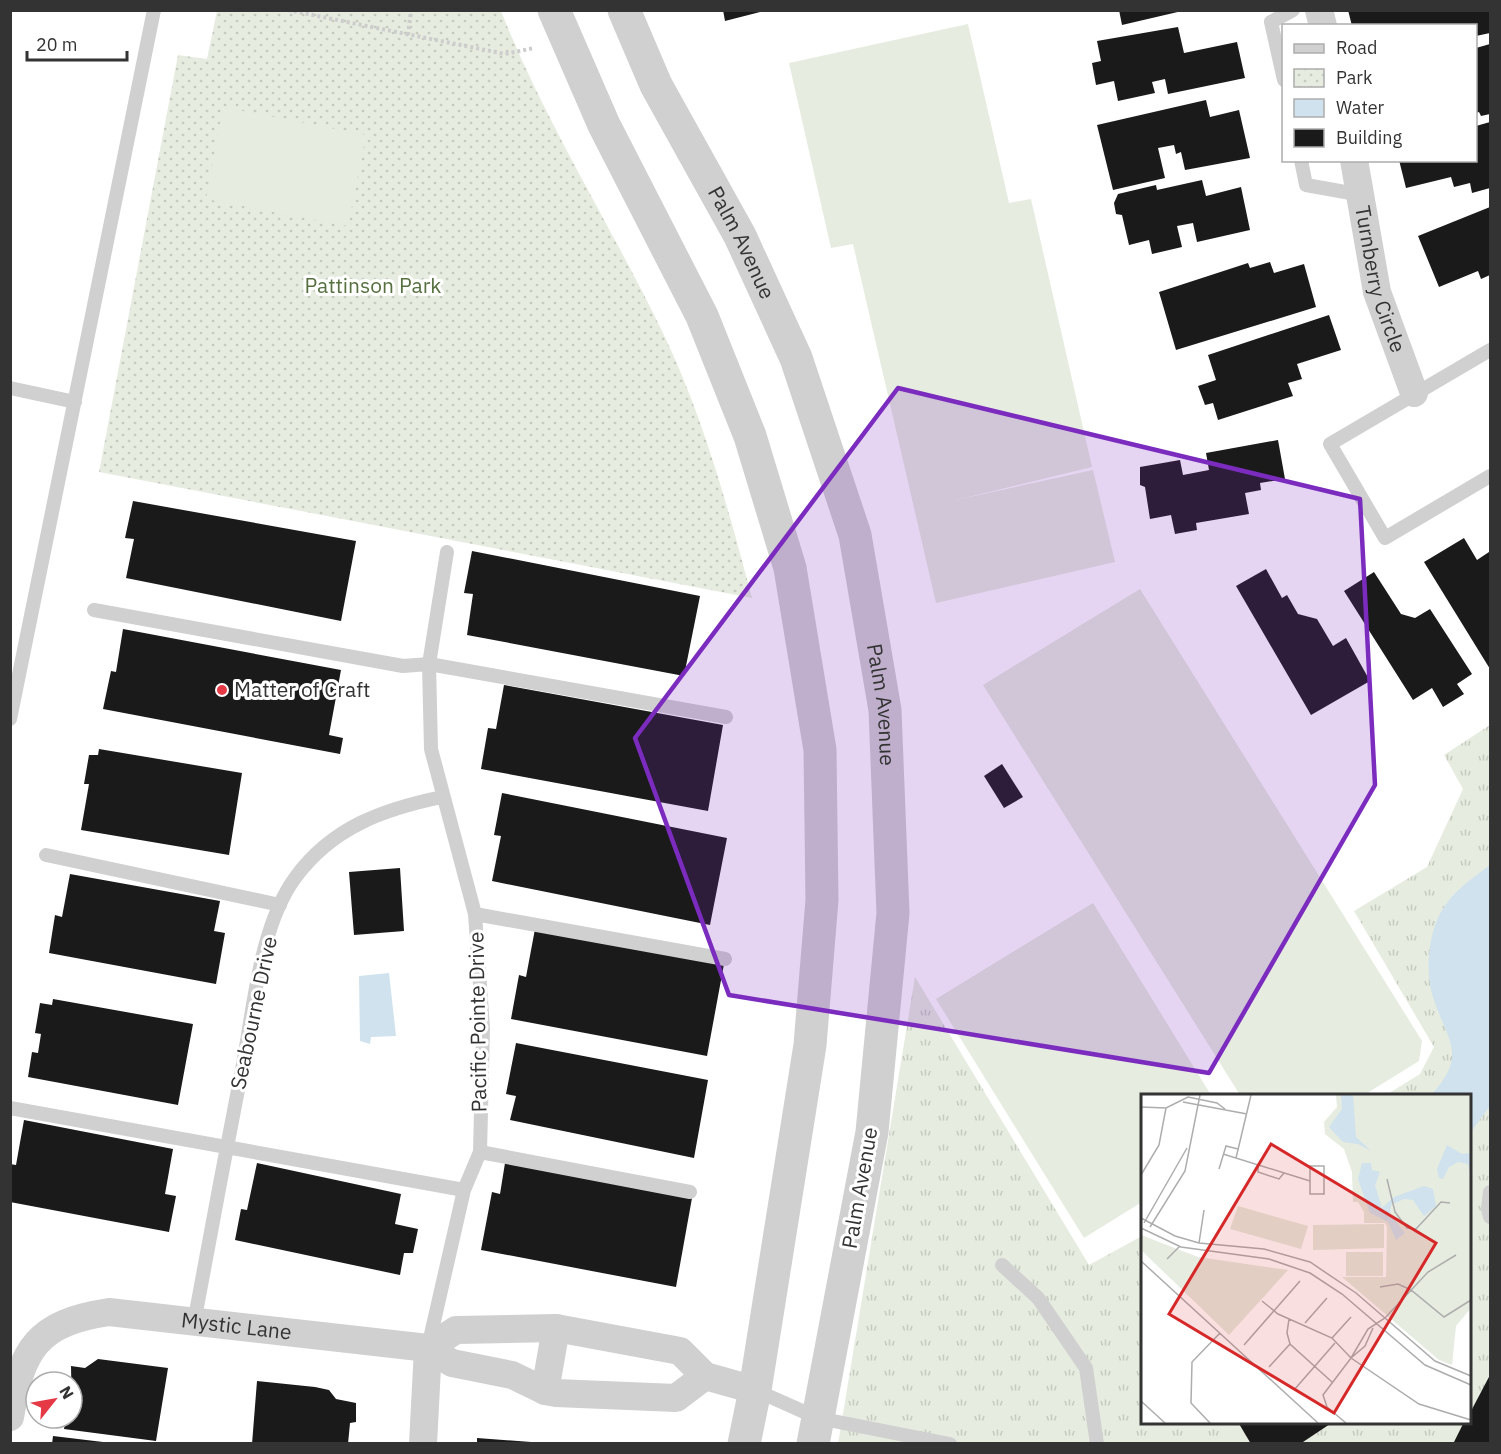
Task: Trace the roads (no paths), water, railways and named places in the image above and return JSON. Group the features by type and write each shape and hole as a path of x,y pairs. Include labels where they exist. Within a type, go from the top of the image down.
{"street":[{"path":"554,10 604,125 702,316 750,436 790,568 820,750 822,900 810,1045 755,1390 744,1443"},
{"name":"Palm Avenue","path":"624,10 656,85 740,236 796,358 855,535 885,710 893,913 890,948 872,1132 815,1431"},
{"name":"Turnberry Circle","path":"1355,162 1363,195 1377,292 1414,393"},
{"name":"Mystic Lane","path":"10,1417 16,1384 29,1353 47,1332 76,1317 108,1312 428,1348 452,1362 512,1375 545,1391 676,1398 705,1376"},
{"path":"423,1443 428,1348 456,1330 556,1328 680,1351 705,1376 755,1390"},
{"path":"545,1391 556,1328"}],"lane":[{"path":"10,719 154,10"},
{"path":"1282,71 1271,22 1293,10"},
{"path":"1301,162 1306,185 1363,195"},
{"path":"1491,350 1330,444 1385,538 1491,476"},
{"path":"10,388 75,402"},
{"name":"Pacific Pointe Drive","path":"428,1348 464,1190 480,1152 483,1028 475,914 431,749 429,664 447,552"},
{"path":"94,610 403,666 429,664 726,717"},
{"name":"Seabourne Drive","path":"194,1323 259,979 280,905 294,879 312,858 340,835 367,819 398,806 442,797"},
{"path":"46,855 280,905"},
{"path":"475,914 725,959"},
{"path":"10,1108 464,1190"},
{"path":"480,1152 690,1192"},
{"path":"1491,1192 1488,1209 1491,1217"},
{"path":"1002,1264 1038,1298 1086,1368 1098,1443"},
{"path":"755,1390 815,1431 950,1443"}],"water":[{"path":"1490,865 1490,1106 1471,1132 1471,1094 1432,1094 1449,1069 1452,1048 1432,995 1429,972 1429,955 1435,924 1447,902"},
{"path":"389,973 396,1036 371,1037 370,1044 360,1041 359,976"}],"place":[{"name":"Matter of Craft","path":"222,690"}],"park label":[{"name":"Pattinson Park","path":"373,286"}]}
